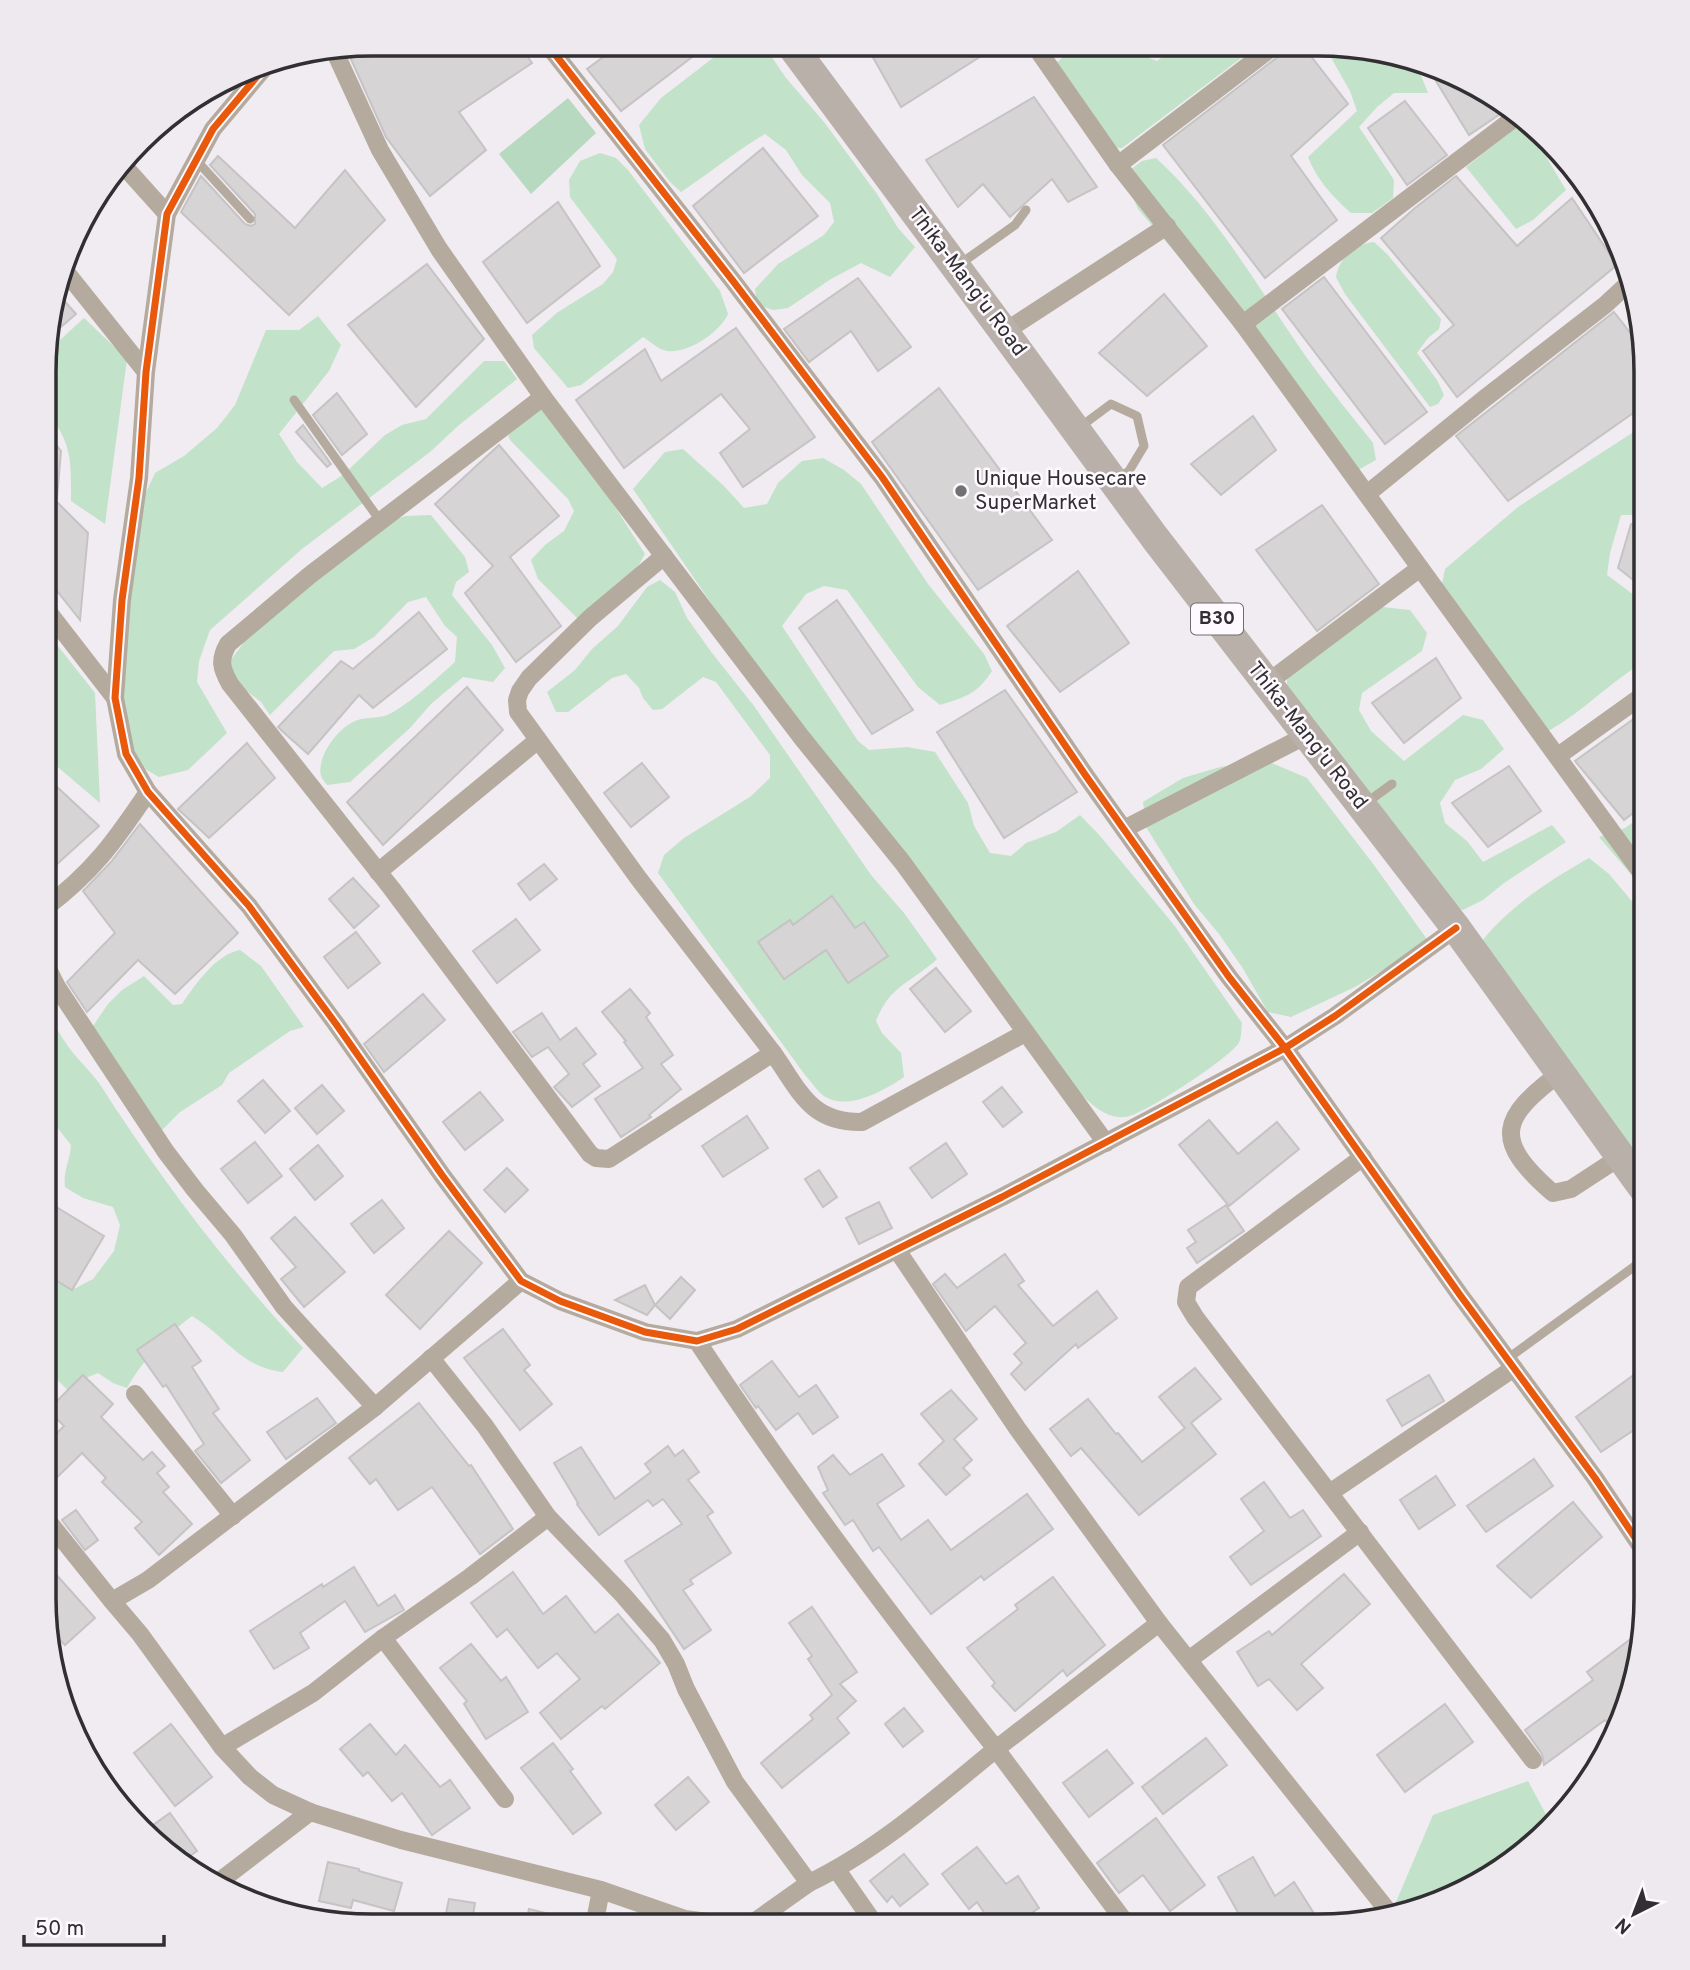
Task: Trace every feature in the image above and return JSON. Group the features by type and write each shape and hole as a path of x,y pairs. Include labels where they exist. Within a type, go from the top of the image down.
{"highway":[{"name":"Thika-Mang'u Road","path":"799,56 1113,480 1456,928 1634,1176"}],"street":[{"path":"556,56 882,477 1124,829 1595,1478 1634,1537"},
{"path":"1042,56 1118,165 1243,324 1634,862"},
{"path":"1118,165 1260,56"},
{"path":"338,58 380,150 439,249 543,397 802,738 903,863 1106,1143"},
{"path":"255,78 213,129 167,214 146,372 139,478 122,600 115,698 126,754 148,792 249,906 521,1281 560,1301 634,1328 697,1341 737,1329 1106,1143 1285,1048 1335,1016 1456,928"},
{"path":"1243,324 1511,121"},
{"path":"128,171 167,214"},
{"path":"1004,332 1167,226"},
{"path":"71,278 146,372"},
{"path":"1367,494 1623,289"},
{"path":"543,397 310,575 238,635 228,644 221,657 222,669 230,684 378,872 590,1154 596,1158 609,1159 772,1053"},
{"path":"664,556 565,642 529,678 517,700 518,712 639,879 812,1108 831,1120 862,1122 1025,1033"},
{"path":"1267,683 1420,568"},
{"path":"56,621 115,698"},
{"path":"1558,756 1634,702"},
{"path":"1124,829 1307,734"},
{"path":"378,872 538,740"},
{"path":"56,899 106,853 148,792"},
{"path":"56,983 166,1152 233,1235 284,1307 375,1407"},
{"path":"1560,1073 1520,1107 1510,1124 1513,1147 1535,1177 1553,1193 1571,1189 1620,1157"},
{"path":"1363,1157 1188,1287 1186,1302 1533,1760"},
{"path":"897,1250 1017,1428 1159,1623 1385,1907"},
{"path":"112,1601 148,1580 375,1407 521,1281"},
{"path":"697,1341 741,1409 844,1552 1119,1914"},
{"path":"431,1358 485,1426 548,1517 662,1640 734,1782 810,1883"},
{"path":"1331,1492 1511,1364"},
{"path":"135,1394 233,1516"},
{"path":"222,1747 313,1693 548,1517"},
{"path":"56,1531 140,1634 222,1747 250,1777 273,1795 310,1812 401,1840 601,1890 671,1914"},
{"path":"1189,1659 1360,1532"},
{"path":"767,1914 810,1883 837,1870 902,1824 1159,1623"},
{"path":"383,1638 505,1799"},
{"path":"225,1877 310,1812"},
{"path":"837,1870 868,1914"},
{"path":"596,1914 601,1890"}],"lane":[{"path":"195,159 250,219"},
{"path":"956,267 1016,225 1026,210"},
{"path":"294,400 382,522"},
{"path":"1076,430 1111,404 1137,416 1144,446 1129,471 1113,480"},
{"path":"1362,807 1392,784"},
{"path":"1511,1364 1634,1267"}],"green space":[{"path":"716,56 771,56 824,122 877,194 898,228 915,247 890,277 861,263 831,279 788,308 773,310 757,304 755,289 778,264 824,235 834,222 830,203 802,175 786,150 765,134 681,192 645,149 639,125 661,98"},
{"path":"1064,56 1144,56 1157,61 1164,56 1244,56 1122,148 1102,147 1052,67"},
{"path":"1330,57 1380,62 1420,73 1428,93 1394,93 1359,127 1394,180 1393,198 1372,213 1351,213 1326,187 1308,157 1357,111 1350,91"},
{"path":"568,98 596,133 531,194 499,154"},
{"path":"1517,127 1540,146 1566,190 1533,220 1516,229 1466,167"},
{"path":"600,153 616,158 628,170 720,291 728,314 711,334 684,349 667,351 643,337 581,385 568,388 534,348 532,335 558,312 603,284 613,272 617,259 570,197 569,180 580,161"},
{"path":"1156,158 1196,201 1232,247 1307,358 1373,443 1376,460 1347,476 1243,332 1138,209 1127,184 1130,170 1142,161"},
{"path":"1374,242 1441,319 1439,329 1417,353 1437,380 1444,395 1438,404 1430,407 1345,294 1336,277 1349,253"},
{"path":"318,316 341,345 329,371 279,434 297,462 322,488 343,475 385,435 402,425 426,419 484,361 504,361 517,379 430,452 302,549 210,630 199,661 197,682 227,733 188,770 159,777 133,762 122,731 119,657 139,508 155,473 184,456 217,428 235,405 266,330 299,330"},
{"path":"84,318 127,359 105,524 71,501 69,453 56,424 58,342"},
{"path":"536,401 591,469 645,554 637,568 618,583 581,622 538,579 531,560 564,531 574,511 568,499 510,440 503,422"},
{"path":"1634,432 1634,515 1621,515 1607,575 1634,595 1634,669 1566,720 1538,736 1440,594 1445,569 1518,507"},
{"path":"683,449 744,508 767,504 778,483 802,461 823,458 861,484 928,584 984,654 992,671 970,694 940,705 918,687 847,590 824,586 806,594 782,626 858,741 869,750 907,747 935,752 968,803 974,826 990,853 1011,856 1026,843 1056,832 1080,815 1174,925 1242,1023 1241,1037 1231,1051 1166,1097 1125,1117 1104,1112 1075,1089 829,775 633,489 665,452"},
{"path":"431,515 465,557 469,572 456,582 452,595 492,645 505,668 493,682 463,677 350,782 327,785 321,776 322,760 331,742 344,728 358,720 385,716 395,711 455,662 457,637 445,626 426,597 408,602 374,637 354,649 334,651 270,715 261,702 230,678 230,661 256,626 384,524 405,516"},
{"path":"660,580 675,592 687,618 754,706 871,875 904,913 937,959 895,992 876,1021 882,1033 901,1053 904,1077 876,1093 844,1102 833,1100 819,1091 658,873 664,855 684,838 750,797 770,778 770,755 716,682 703,677 662,709 653,710 626,674 612,678 568,712 556,712 547,692 575,670 592,649 618,626 647,587"},
{"path":"1382,607 1410,610 1427,633 1422,651 1362,693 1359,710 1371,731 1404,761 1463,715 1483,720 1504,749 1481,769 1455,780 1440,803 1445,823 1467,841 1483,862 1552,825 1566,842 1483,900 1463,910 1446,905 1286,692 1288,672"},
{"path":"56,644 95,693 100,803 56,766"},
{"path":"1265,760 1307,778 1429,942 1355,987 1291,1017 1268,1012 1242,967 1194,904 1146,827 1143,802 1183,778 1220,767"},
{"path":"1634,822 1634,878 1599,837 1625,828"},
{"path":"1589,858 1609,874 1634,904 1634,1159 1616,1125 1604,1116 1478,946 1502,919 1558,876"},
{"path":"240,950 261,966 304,1027 290,1031 229,1073 222,1085 180,1112 159,1133 89,1032 108,1004 122,990 144,976 173,1005 182,1004 215,964 223,957"},
{"path":"56,1027 69,1048 98,1082 196,1222 303,1348 283,1372 255,1364 192,1316 156,1349 127,1388 98,1373 88,1377 73,1396 56,1378 56,1280 72,1290 93,1279 114,1251 120,1225 113,1207 83,1198 65,1187 71,1145 56,1126"},
{"path":"1528,1781 1547,1816 1511,1849 1476,1872 1439,1890 1395,1904 1433,1815"}],"building":[{"path":"527,56 532,63 459,112 486,150 430,196 386,137 350,57"},
{"path":"605,56 694,56 621,111 587,69"},
{"path":"872,56 981,56 901,107"},
{"path":"1279,56 1311,56 1348,104 1291,156 1337,220 1265,278 1163,145"},
{"path":"1434,78 1476,98 1501,114 1469,135"},
{"path":"1034,97 1097,187 1068,202 1052,179 1010,217 983,184 958,207 926,160"},
{"path":"1405,101 1447,155 1407,185 1368,128"},
{"path":"763,148 818,216 744,273 693,206"},
{"path":"218,156 295,228 345,170 385,220 289,315 181,212 201,176 245,224 255,224 255,214 210,165"},
{"path":"1456,176 1517,246 1572,198 1616,266 1457,397 1423,351 1454,325 1381,238"},
{"path":"558,202 600,266 527,323 483,262"},
{"path":"427,264 484,339 416,407 348,325"},
{"path":"1324,277 1427,412 1385,444 1282,309"},
{"path":"858,278 911,347 878,371 851,331 809,362 784,329"},
{"path":"1164,294 1207,346 1147,396 1099,353"},
{"path":"64,301 76,314 59,328"},
{"path":"1614,312 1631,334 1634,412 1508,501 1456,436"},
{"path":"736,328 815,437 743,487 720,453 750,429 721,394 624,468 576,400 645,349 661,381"},
{"name":"Unique Housecare SuperMarket","path":"939,388 1052,540 978,590 872,442"},
{"path":"337,393 367,434 342,455 313,415"},
{"path":"1253,416 1276,450 1221,495 1191,464"},
{"path":"303,425 331,464 327,467 296,432"},
{"path":"56,445 61,451 56,498"},
{"path":"499,445 559,516 510,557 561,626 516,662 465,593 493,566 435,504"},
{"path":"56,501 88,533 80,620 56,590"},
{"path":"1322,505 1379,584 1317,631 1256,550"},
{"path":"1631,524 1634,524 1634,581 1618,568"},
{"path":"1078,571 1129,643 1060,692 1007,626"},
{"path":"837,600 913,710 872,734 799,628"},
{"path":"419,612 447,649 373,708 359,695 308,754 278,727 341,661 353,669"},
{"path":"1436,658 1461,698 1404,743 1372,703"},
{"path":"467,687 503,730 383,845 347,802"},
{"path":"1005,690 1077,792 1004,838 937,732"},
{"path":"1634,719 1634,812 1624,820 1575,761"},
{"path":"247,743 275,778 209,838 178,809"},
{"path":"642,763 669,797 631,827 604,793"},
{"path":"1509,766 1541,811 1488,847 1452,803"},
{"path":"56,786 99,826 56,865"},
{"path":"140,824 238,933 175,994 138,960 87,1012 67,982 115,933 83,891 111,862"},
{"path":"544,864 557,879 530,900 518,884"},
{"path":"353,878 379,906 354,928 329,899"},
{"path":"832,896 855,928 864,922 888,956 848,983 826,950 784,979 758,942 790,920 793,925"},
{"path":"516,919 540,950 497,983 473,951"},
{"path":"356,932 380,963 348,988 324,957"},
{"path":"936,968 971,1011 945,1032 910,989"},
{"path":"630,989 650,1013 646,1017 673,1055 661,1064 681,1089 649,1115 651,1117 621,1137 595,1099 643,1068 624,1042 626,1041 602,1012"},
{"path":"423,994 445,1020 384,1072 364,1044"},
{"path":"542,1013 560,1040 576,1028 596,1054 583,1064 600,1086 572,1107 554,1087 569,1074 548,1047 532,1057 513,1032"},
{"path":"263,1080 290,1111 265,1133 238,1101"},
{"path":"322,1085 344,1111 317,1134 295,1108"},
{"path":"1002,1087 1022,1112 1003,1127 983,1102"},
{"path":"480,1092 503,1120 465,1150 443,1122"},
{"path":"747,1116 768,1148 723,1177 702,1146"},
{"path":"1209,1120 1238,1154 1277,1122 1299,1149 1229,1206 1179,1145"},
{"path":"255,1142 282,1176 248,1203 221,1169"},
{"path":"946,1143 967,1174 932,1198 910,1168"},
{"path":"318,1145 343,1176 315,1200 290,1169"},
{"path":"507,1168 528,1190 505,1212 484,1190"},
{"path":"819,1170 837,1197 823,1207 805,1179"},
{"path":"382,1200 404,1228 374,1253 351,1224"},
{"path":"879,1202 892,1228 859,1244 846,1218"},
{"path":"1226,1205 1244,1231 1197,1263 1187,1248 1196,1242 1188,1230"},
{"path":"56,1207 104,1236 72,1290 56,1280"},
{"path":"295,1217 345,1272 304,1307 281,1279 296,1267 271,1238"},
{"path":"449,1231 482,1263 420,1329 386,1295"},
{"path":"1005,1254 1024,1281 1018,1285 1053,1326 1097,1291 1117,1318 1078,1348 1076,1344 1025,1390 1011,1374 1022,1363 1014,1354 1026,1343 995,1306 966,1331 933,1284 945,1274 957,1288"},
{"path":"681,1277 695,1290 670,1319 655,1305"},
{"path":"645,1285 655,1305 647,1315 615,1300"},
{"path":"175,1324 201,1361 192,1367 219,1409 213,1413 250,1460 221,1483 195,1451 204,1444 166,1385 163,1387 137,1350"},
{"path":"503,1329 530,1365 524,1370 552,1404 520,1430 464,1358"},
{"path":"772,1361 799,1397 816,1385 838,1417 813,1434 798,1413 776,1430 740,1385"},
{"path":"1195,1368 1221,1399 1191,1423 1216,1454 1139,1515 1081,1448 1071,1456 1050,1429 1088,1399 1142,1462 1185,1428 1159,1397"},
{"path":"83,1375 113,1404 101,1417 143,1460 152,1452 165,1466 157,1473 169,1487 163,1492 192,1524 159,1555 135,1528 142,1522 102,1482 106,1478 82,1453 56,1478 56,1434 64,1426 56,1418 56,1402"},
{"path":"1429,1375 1444,1401 1402,1426 1387,1400"},
{"path":"1634,1375 1634,1430 1601,1452 1576,1417"},
{"path":"951,1390 977,1419 954,1439 972,1460 963,1468 970,1475 946,1495 919,1464 944,1441 921,1414"},
{"path":"317,1398 336,1423 286,1459 267,1432"},
{"path":"419,1403 469,1466 471,1465 513,1529 480,1554 432,1487 398,1510 376,1479 370,1484 349,1458"},
{"path":"668,1446 675,1456 683,1450 699,1472 688,1480 713,1512 707,1516 731,1553 690,1580 693,1584 683,1590 711,1630 684,1649 625,1561 682,1524 663,1499 653,1506 648,1500 599,1535 577,1504 554,1463 581,1447 615,1499 651,1472 645,1464"},
{"path":"882,1454 904,1486 877,1504 901,1540 928,1520 951,1550 1027,1494 1053,1529 984,1580 981,1576 931,1614 879,1547 873,1551 853,1520 845,1525 823,1493 828,1490 818,1467 833,1455 850,1475"},
{"path":"1534,1459 1553,1486 1486,1532 1467,1506"},
{"path":"1436,1476 1455,1505 1419,1529 1400,1500"},
{"path":"1264,1482 1290,1518 1303,1510 1321,1536 1251,1585 1230,1557 1264,1531 1241,1499"},
{"path":"1573,1502 1602,1537 1531,1598 1497,1566"},
{"path":"76,1510 98,1540 85,1550 62,1520"},
{"path":"354,1567 378,1606 395,1595 404,1610 365,1632 345,1601 300,1633 309,1648 274,1669 250,1631 322,1584 323,1587"},
{"path":"513,1572 543,1614 566,1596 595,1633 618,1614 660,1663 605,1709 602,1706 561,1739 540,1713 580,1679 557,1653 538,1668 507,1629 497,1637 471,1603"},
{"path":"56,1574 95,1618 65,1645 59,1639"},
{"path":"1344,1574 1370,1604 1301,1664 1323,1688 1297,1710 1269,1679 1258,1686 1237,1652 1269,1631 1272,1635"},
{"path":"1053,1577 1105,1645 1067,1676 1063,1670 1015,1711 992,1686 995,1683 967,1648 1018,1609 1015,1605"},
{"path":"812,1607 857,1672 840,1684 856,1701 837,1718 849,1733 782,1788 761,1763 813,1719 810,1715 832,1695 808,1659 812,1656 789,1623"},
{"path":"1631,1639 1623,1680 1608,1723 1605,1720 1544,1765 1542,1754 1525,1730 1593,1680 1587,1672"},
{"path":"471,1644 501,1681 506,1677 528,1712 486,1739 464,1704 467,1701 440,1668"},
{"path":"1445,1704 1473,1742 1405,1792 1377,1755"},
{"path":"904,1708 923,1731 903,1747 885,1724"},
{"path":"171,1724 212,1777 175,1806 134,1753"},
{"path":"370,1724 396,1755 405,1745 440,1787 450,1780 470,1808 432,1835 402,1793 392,1801 368,1772 363,1776 340,1749"},
{"path":"1206,1738 1227,1765 1163,1814 1142,1787"},
{"path":"553,1743 601,1813 573,1834 521,1768"},
{"path":"1107,1750 1133,1783 1089,1817 1063,1783"},
{"path":"688,1777 709,1802 676,1830 655,1805"},
{"path":"170,1813 197,1851 189,1856 152,1826"},
{"path":"1156,1818 1205,1885 1170,1911 1143,1875 1119,1893 1097,1863"},
{"path":"977,1847 1006,1884 1018,1876 1039,1908 1030,1914 985,1914 977,1902 969,1909 942,1874"},
{"path":"904,1854 928,1884 900,1906 892,1896 887,1902 870,1881"},
{"path":"1253,1857 1275,1896 1294,1882 1314,1914 1239,1914 1218,1877"},
{"path":"328,1862 402,1883 394,1911 353,1900 351,1908 319,1901"},
{"path":"449,1899 475,1903 473,1914 446,1914"},
{"path":"529,1909 549,1914 528,1914"}],"cycle path":[{"path":"556,56 882,477 1086,776 1229,977 1285,1048 1634,1536"},
{"path":"255,78 213,129 167,214 146,372 139,478 122,600 115,698 126,754 148,792 249,906 521,1281 560,1301 645,1332 697,1341 737,1329 1002,1197 1285,1048 1335,1016 1456,928"}],"place":[{"name":"Unique Housecare SuperMarket","path":"961,491"}]}
